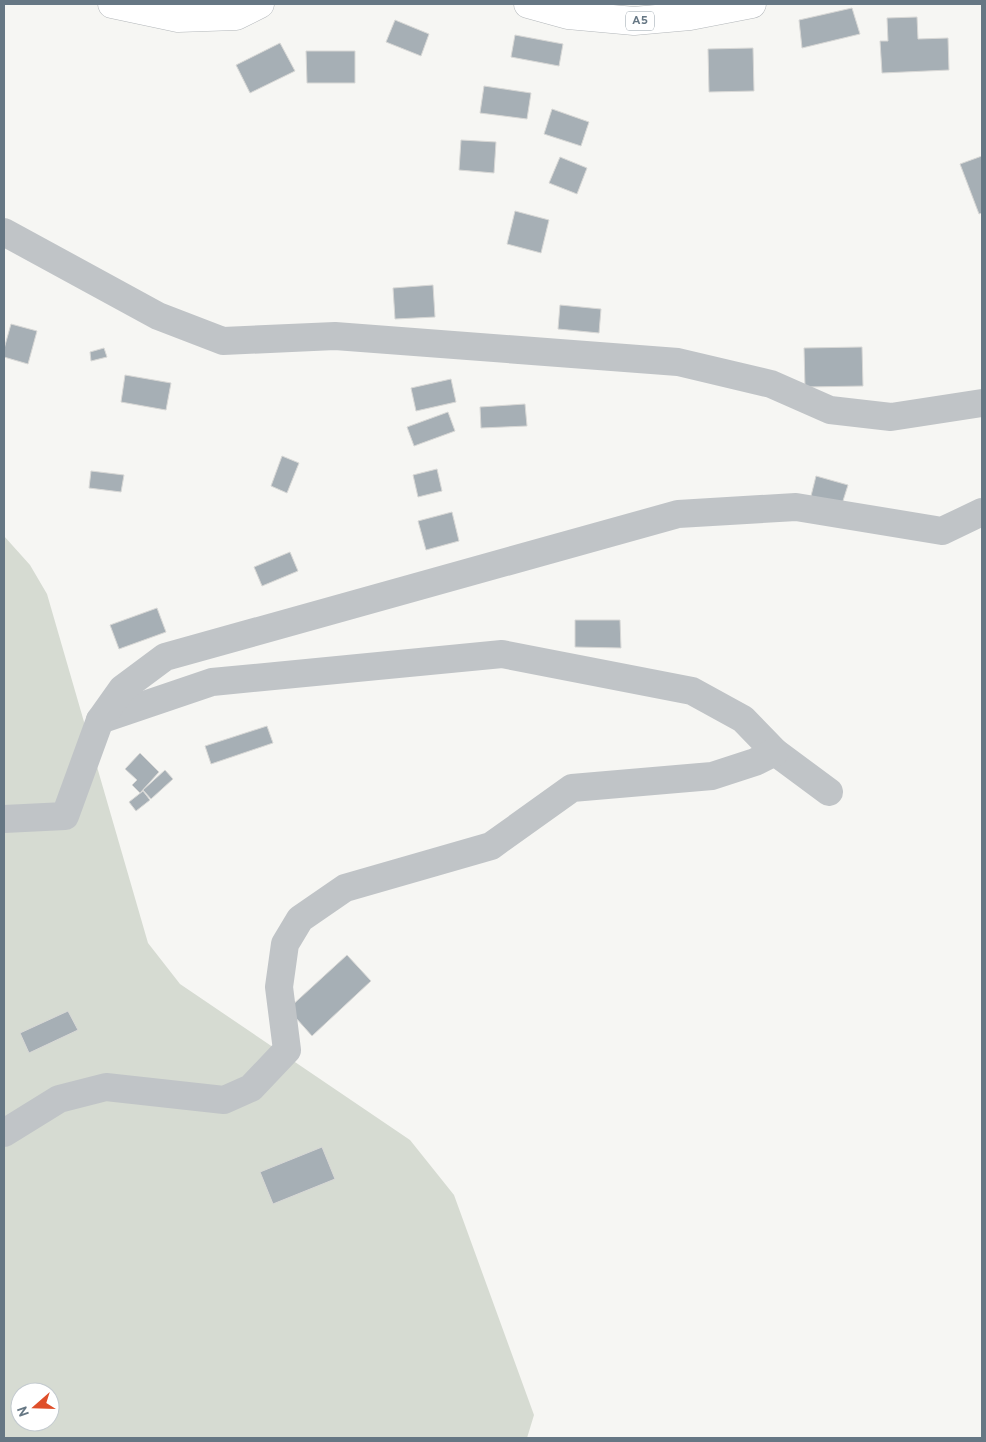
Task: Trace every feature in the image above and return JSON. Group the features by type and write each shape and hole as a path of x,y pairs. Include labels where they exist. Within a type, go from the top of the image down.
{"highway":[{"path":"112,4 178,18 236,16 260,4"},
{"name":"A5","path":"528,4 568,14 634,22 690,16 752,4"}],"lane":[{"path":"4,232 158,316 223,342 335,336 678,362 771,384 830,410 891,417 982,403"},
{"path":"4,819 64,816 100,720 122,689 165,656 678,514 796,507 942,531 982,512"},
{"path":"100,720 212,682 502,654 692,691 743,719 775,752 829,792"},
{"path":"4,1133 59,1099 106,1087 224,1100 251,1088 287,1050 279,987 285,944 300,919 345,888 491,846 572,788 712,776 755,762 775,752"}],"shaded area":[{"path":"4,536 30,565 47,594 148,943 180,984 410,1140 454,1195 534,1415 527,1438 4,1438"}],"building":[{"path":"852,8 860,34 802,48 799,20"},
{"path":"917,17 918,39 948,38 949,70 882,73 880,41 888,41 887,18"},
{"path":"395,20 429,34 421,56 386,42"},
{"path":"515,35 563,44 559,66 511,57"},
{"path":"280,43 295,71 250,93 236,65"},
{"path":"753,48 754,91 709,92 708,49"},
{"path":"306,51 355,51 355,83 307,83"},
{"path":"484,86 531,93 527,119 480,113"},
{"path":"552,109 589,122 581,146 544,134"},
{"path":"461,140 496,142 494,173 459,170"},
{"path":"982,156 982,213 979,214 960,164"},
{"path":"560,157 587,168 577,194 549,183"},
{"path":"515,211 549,220 541,253 507,244"},
{"path":"433,285 435,317 395,319 393,288"},
{"path":"560,305 601,309 599,333 558,329"},
{"path":"11,324 37,331 28,364 4,357 4,349"},
{"path":"862,347 863,386 805,387 804,348"},
{"path":"104,348 107,357 91,361 90,352"},
{"path":"125,375 171,383 166,410 121,402"},
{"path":"451,379 456,402 416,411 411,388"},
{"path":"525,404 527,426 481,428 480,407"},
{"path":"448,412 455,431 414,446 407,427"},
{"path":"282,456 299,463 287,493 271,486"},
{"path":"437,469 442,491 418,497 413,475"},
{"path":"91,471 124,475 121,492 89,488"},
{"path":"816,476 848,485 842,504 811,496"},
{"path":"452,512 459,541 426,550 418,521"},
{"path":"290,552 298,571 262,586 254,567"},
{"path":"157,608 166,632 119,649 110,625"},
{"path":"575,620 620,620 621,648 575,647"},
{"path":"267,726 273,743 211,764 205,746"},
{"path":"140,753 159,772 140,793 132,785 137,780 125,769"},
{"path":"165,770 173,779 151,799 143,790"},
{"path":"143,791 150,800 136,811 129,802"},
{"path":"347,955 371,981 312,1036 288,1009"},
{"path":"68,1011 78,1030 29,1053 20,1033"},
{"path":"322,1147 335,1179 273,1204 260,1172"}]}
